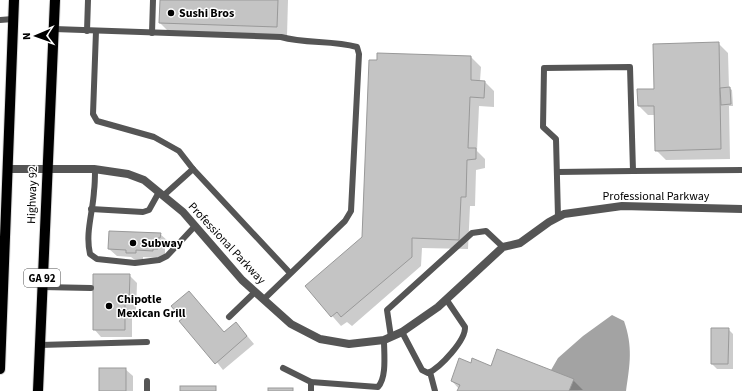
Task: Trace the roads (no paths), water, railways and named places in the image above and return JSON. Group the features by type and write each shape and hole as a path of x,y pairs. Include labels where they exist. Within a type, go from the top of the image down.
{"main road":[{"path":"0,369 3,169 14,0"},
{"name":"Highway 92","path":"38,391 46,168 55,0"}],"street":[{"name":"Professional Parkway","path":"3,169 95,169 128,174 144,180 183,212 242,280 291,324 320,339 349,344 387,339 402,332 446,299 503,247 520,243 564,214 622,206 742,209"}],"lane":[{"path":"87,31 88,0"},
{"path":"152,33 153,0"},
{"path":"0,20 13,19"},
{"path":"54,29 96,32 281,37 294,41 357,47 359,54 351,211 345,221 264,299"},
{"path":"96,32 93,114 97,121 154,137 179,151 193,169 290,273"},
{"path":"558,217 556,139 543,127 544,68 630,66 633,171"},
{"path":"95,169 88,246 90,254 97,259 135,263 159,260 167,256 195,226"},
{"path":"91,209 143,212 149,210 161,194 193,169"},
{"path":"557,172 742,170"},
{"path":"382,391 387,339 387,310 472,233 486,231 503,247"},
{"path":"42,287 91,288"},
{"path":"229,317 256,292"},
{"path":"402,332 422,370 428,373 434,370 462,341 466,332 465,327 446,299"},
{"path":"40,345 147,342"},
{"path":"283,368 311,382 378,387 382,381"},
{"path":"430,372 436,391"},
{"path":"147,380 147,391"},
{"path":"311,382 311,391"}],"place":[{"name":"Sushi Bros","path":"171,13"},
{"name":"Subway","path":"133,243"},
{"name":"Chipotle Mexican Grill","path":"109,306"}]}
